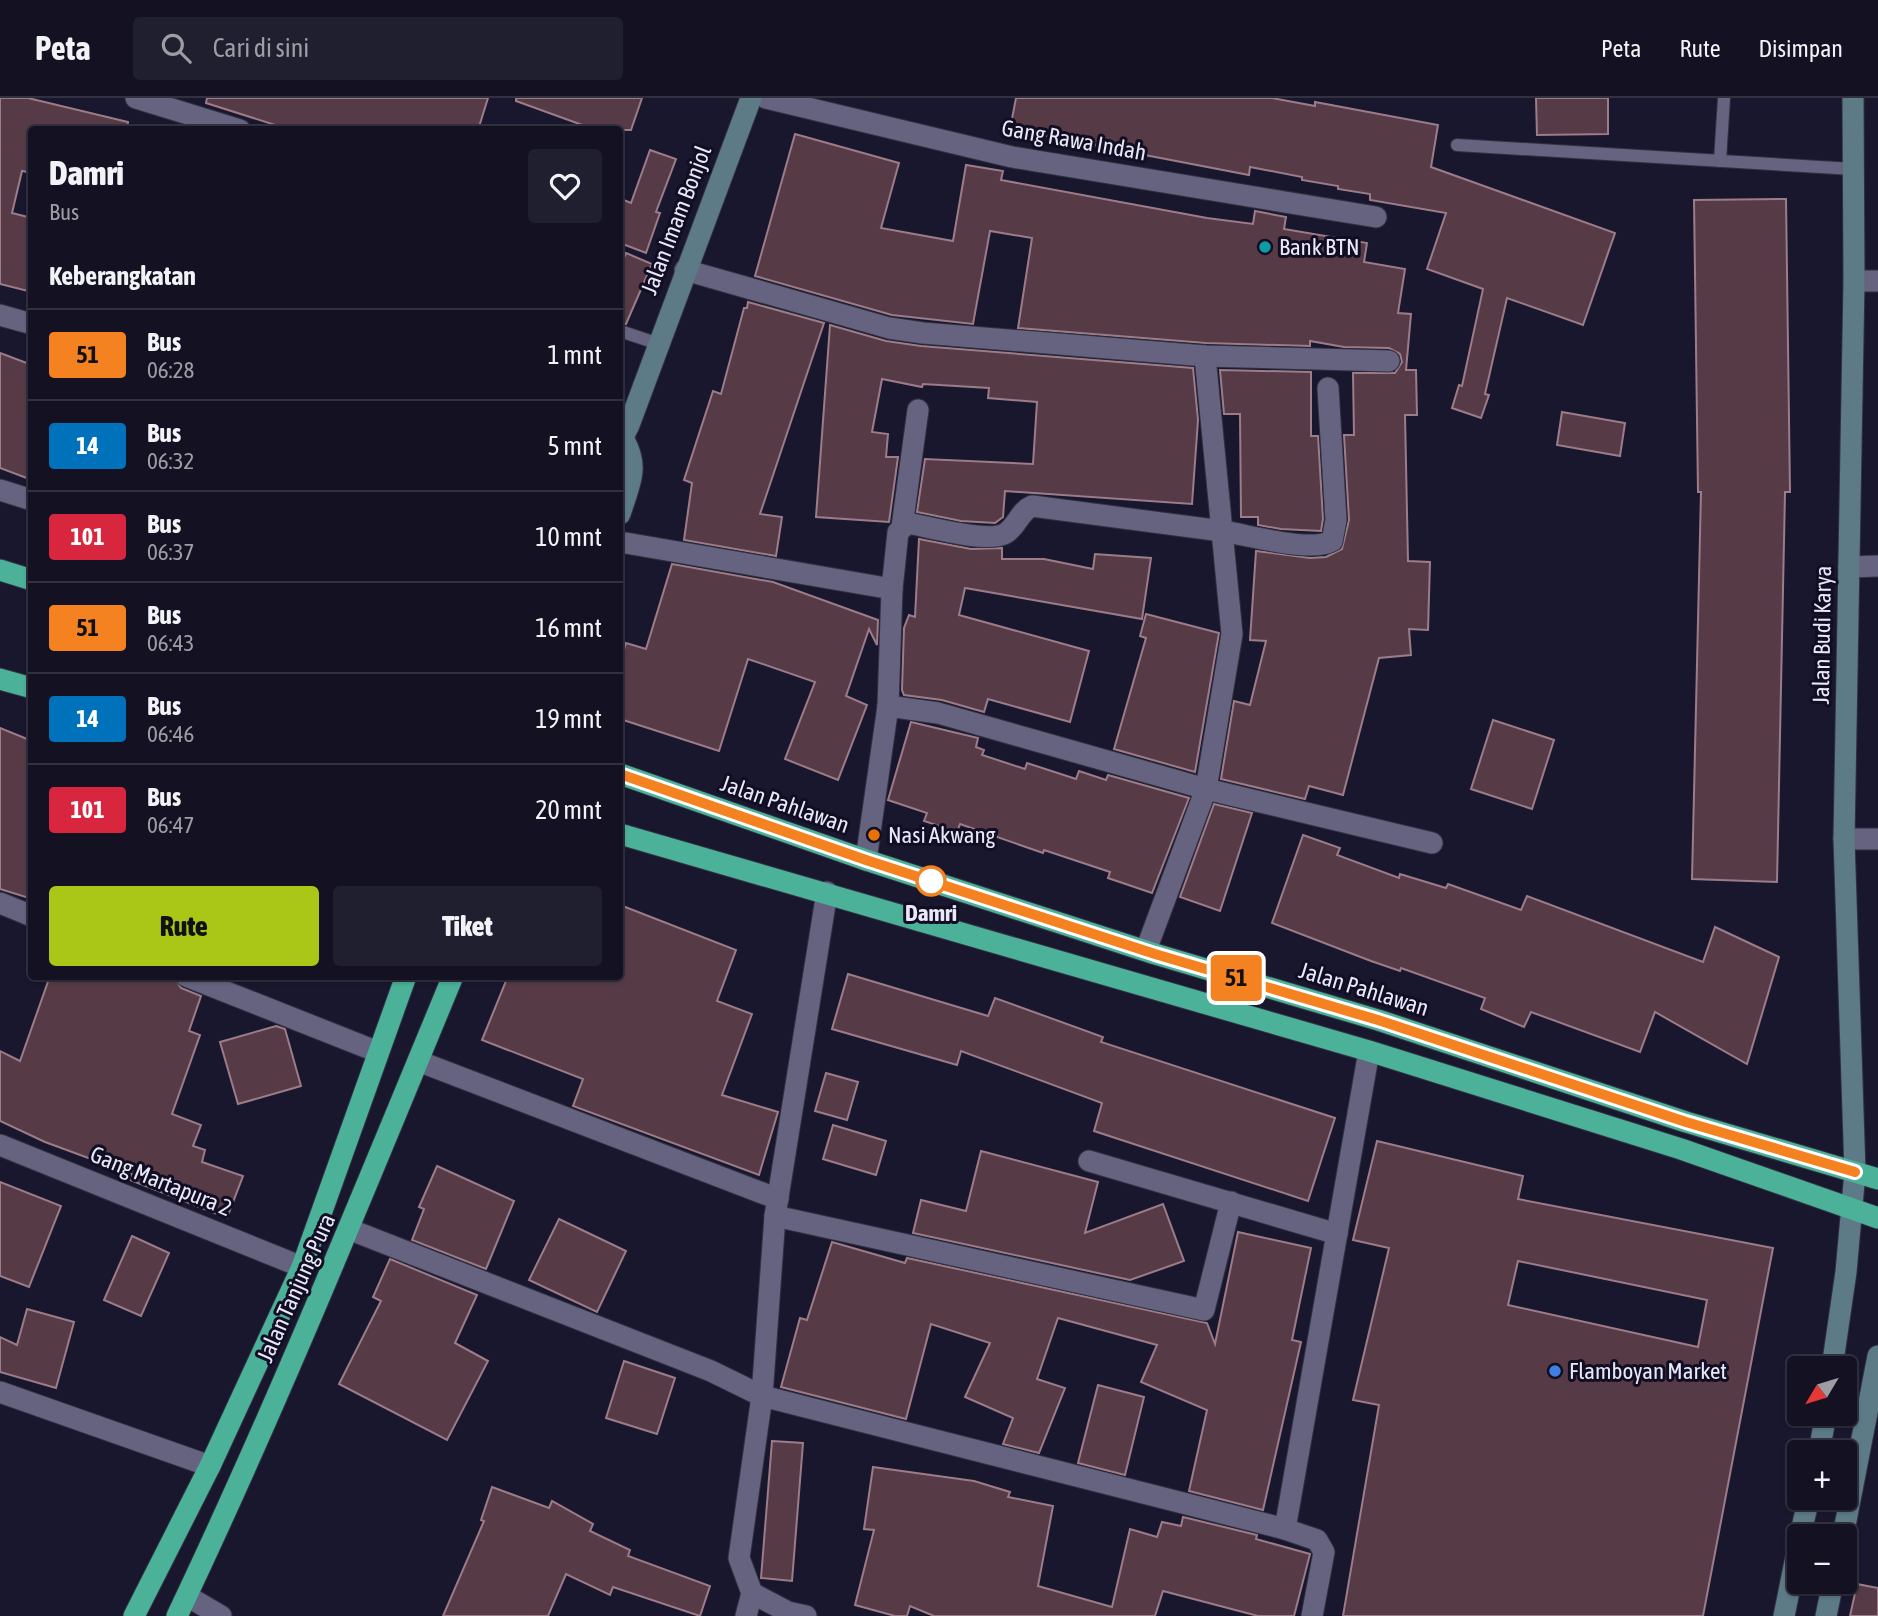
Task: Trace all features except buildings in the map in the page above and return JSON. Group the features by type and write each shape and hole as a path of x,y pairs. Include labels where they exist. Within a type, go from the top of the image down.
{"highway":[{"path":"0,570 28,579"},
{"path":"0,679 28,687"},
{"name":"Jalan Pahlawan","path":"623,775 866,860 1146,950 1378,1020 1686,1122 1878,1179"},
{"path":"623,835 1369,1051 1681,1149 1878,1218"},
{"name":"Jalan Tanjung Pura","path":"134,1616 210,1466 302,1267 405,980"},
{"name":"Jalan Tanjung Pura","path":"177,1616 213,1543 351,1230 451,980"},
{"path":"180,1527 213,1543"}],"street":[{"path":"136,98 227,126"},
{"name":"Jalan Imam Bonjol","path":"625,478 633,457 623,432 659,344 751,98"},
{"name":"Gang Rawa Indah","path":"766,98 1012,157 1376,218"},
{"name":"Jalan Budi Karya","path":"1833,1356 1855,1172 1843,839 1854,281 1853,98"},
{"path":"685,270 889,327 1205,356 1389,361"},
{"path":"1854,281 1878,281"},
{"path":"0,315 28,323"},
{"path":"1146,950 1206,789 1232,634 1205,356"},
{"path":"866,860 888,706 892,589 898,532 902,527 908,523 989,538 1005,534 1025,510 1032,506 1323,546 1332,541 1336,520 1328,388"},
{"path":"902,527 918,410"},
{"path":"0,490 28,499"},
{"path":"623,543 892,589"},
{"path":"1849,567 1878,566"},
{"path":"888,706 938,713 1206,789 1432,843"},
{"path":"1843,839 1878,839"},
{"path":"746,1616 752,1593 738,1558 762,1396 776,1207 827,892"},
{"path":"0,903 28,914"},
{"path":"197,980 378,1052"},
{"path":"1285,1529 1369,1051"},
{"path":"418,1061 776,1207 1204,1310 1231,1202"},
{"name":"Gang Martapura 2","path":"0,1145 302,1267"},
{"path":"1089,1161 1337,1234"},
{"path":"351,1230 710,1371 762,1396 1317,1539 1324,1552 1312,1616"},
{"path":"1845,1524 1878,1356"},
{"path":"0,1392 210,1466"},
{"path":"752,1593 788,1612 806,1616"},
{"path":"1784,1616 1788,1594"},
{"path":"1826,1616 1831,1594"},
{"path":"187,1596 221,1616"}],"lane":[{"path":"1720,161 1724,98"},
{"path":"1457,145 1853,169"},
{"path":"623,332 659,344"}],"bus line":[{"name":"51","path":"623,775 866,860 1155,954 1378,1020 1686,1122 1855,1172"}],"place":[{"name":"Bank BTN","path":"1265,247"},
{"name":"Nasi Akwang","path":"874,835"},
{"name":"Damri","path":"931,881"},
{"name":"Flamboyan Market","path":"1555,1371"}]}
